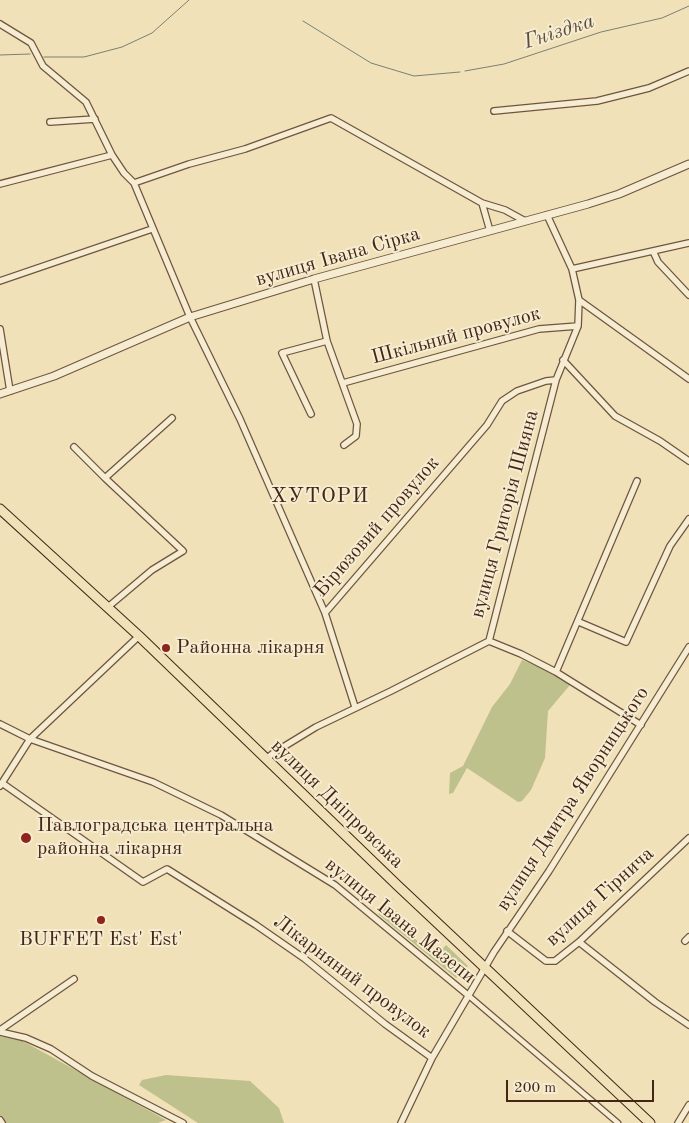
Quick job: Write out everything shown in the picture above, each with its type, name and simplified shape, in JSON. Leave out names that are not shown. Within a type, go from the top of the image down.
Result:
[{"type":"highway","name":"вулиця Дніпровська","points":[[0,510],[139,636],[484,968],[650,1123]]},
{"type":"street","name":"Бірюзовий провулок","points":[[0,24],[31,43],[43,66],[78,93],[95,118],[112,155],[124,173],[134,183],[190,317],[240,419],[325,613],[487,425],[502,401],[517,391],[546,380],[556,380]]},
{"type":"street","points":[[494,111],[597,101],[649,88],[689,71]]},
{"type":"street","points":[[50,122],[95,118]]},
{"type":"street","points":[[134,183],[189,164],[245,149],[331,118],[482,204],[505,210],[525,220]]},
{"type":"street","points":[[0,184],[112,155]]},
{"type":"street","name":"вулиця Івана Сірка","points":[[0,394],[54,376],[190,317],[314,279],[619,194],[689,164]]},
{"type":"street","points":[[482,204],[490,231]]},
{"type":"street","name":"вулиця Григорія Шияна","points":[[266,760],[274,752],[308,732],[489,641],[556,380],[578,326],[579,300],[572,269],[547,214]]},
{"type":"street","points":[[0,281],[152,229]]},
{"type":"street","points":[[572,269],[689,243]]},
{"type":"street","points":[[653,251],[658,262],[689,295]]},
{"type":"street","points":[[314,279],[327,340],[344,383],[356,422],[357,430],[352,441],[344,445]]},
{"type":"street","points":[[579,300],[689,379]]},
{"type":"street","name":"Шкільний провулок","points":[[344,383],[539,329],[578,326]]},
{"type":"street","points":[[0,329],[10,391]]},
{"type":"street","points":[[311,414],[282,353],[327,340]]},
{"type":"street","points":[[563,360],[615,416],[660,441],[689,461]]},
{"type":"street","points":[[105,478],[172,418]]},
{"type":"street","points":[[74,447],[183,551],[152,570],[108,607]]},
{"type":"street","points":[[556,672],[579,622],[637,482]]},
{"type":"street","points":[[579,622],[626,642],[670,546],[689,519]]},
{"type":"street","points":[[325,613],[355,707]]},
{"type":"street","points":[[1,784],[30,739],[139,636]]},
{"type":"street","points":[[489,641],[556,672],[641,725]]},
{"type":"street","name":"вулиця Дмитра Яворницького","points":[[402,1123],[432,1058],[484,968],[548,871],[689,647]]},
{"type":"street","name":"вулиця Івана Мазепи","points":[[0,724],[30,739],[153,782],[221,815],[335,885],[618,1123]]},
{"type":"street","name":"Лікарняний провулок","points":[[1,784],[143,882],[167,869],[256,925],[306,959],[397,1034],[432,1058]]},
{"type":"street","name":"вулиця Гірнича","points":[[507,931],[546,961],[560,959],[689,838]]},
{"type":"street","points":[[579,942],[655,1002],[689,1025]]},
{"type":"street","points":[[0,1031],[74,979]]},
{"type":"street","points":[[0,1031],[26,1038],[51,1049],[92,1076],[183,1123]]},
{"type":"street","points":[[678,1123],[689,1105]]},
{"type":"green space","points":[[522,660],[554,673],[570,685],[548,711],[545,758],[531,790],[522,801],[518,802],[467,768],[453,793],[449,794],[450,773],[463,766],[492,707],[510,684]]},
{"type":"green space","points":[[394,897],[384,912],[389,916],[397,911],[404,929],[428,952],[431,949],[437,955],[446,945],[468,966],[456,978],[378,914]]},
{"type":"green space","points":[[0,1036],[21,1040],[166,1120],[158,1123],[5,1123],[0,1115]]},
{"type":"green space","points":[[166,1075],[250,1081],[279,1108],[284,1123],[198,1123],[139,1085],[142,1080]]},
{"type":"waterway","points":[[44,57],[84,57],[122,47],[152,33],[189,0]]},
{"type":"waterway","name":"Гніздка","points":[[465,71],[504,64],[601,32],[662,18],[689,6]]},
{"type":"waterway","name":"Гніздка","points":[[303,21],[371,63],[414,76],[460,72]]},
{"type":"waterway","points":[[0,55],[30,54]]},
{"type":"place","name":"Районна лікарня","points":[[166,648]]},
{"type":"place","name":"Павлоградська центральна районна лікарня","points":[[26,838]]},
{"type":"place","name":"BUFFET Est' Est'","points":[[101,920]]},
{"type":"district","name":"ХУТОРИ","points":[[320,496]]}]
